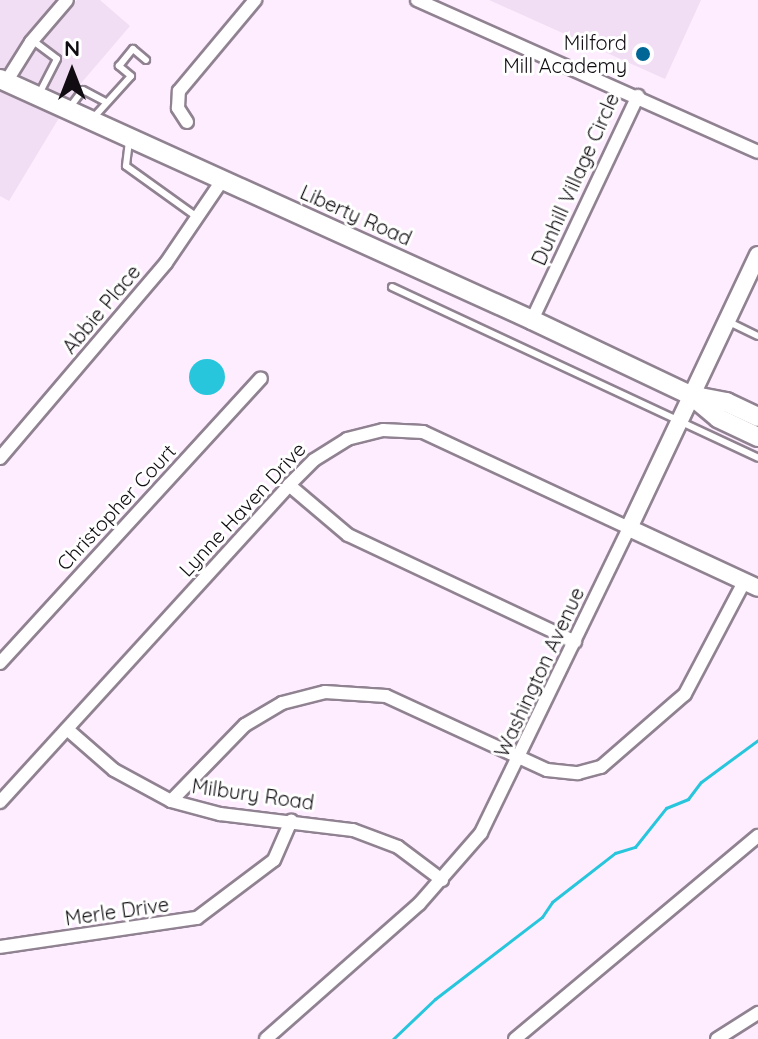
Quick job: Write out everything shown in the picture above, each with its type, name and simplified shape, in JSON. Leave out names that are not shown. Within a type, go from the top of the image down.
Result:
[{"type":"main road","name":"Liberty Road","points":[[2,85],[38,96],[92,119],[532,320],[692,396],[718,418],[758,437]]},
{"type":"main road","name":"Washington Avenue","points":[[629,528],[758,255]]},
{"type":"main road","name":"Liberty Road","points":[[692,396],[726,402],[758,417]]},
{"type":"main road","name":"Lynne Haven Drive","points":[[629,528],[751,585]]},
{"type":"street","points":[[2,85],[32,40],[67,0]]},
{"type":"street","points":[[187,122],[178,108],[179,91],[255,0]]},
{"type":"street","name":"Dunhill Village Circle","points":[[417,0],[595,83],[638,96],[532,320]]},
{"type":"street","points":[[638,96],[758,152]]},
{"type":"street","name":"Abbie Place","points":[[0,458],[137,300],[199,218],[223,179]]},
{"type":"street","name":"Christopher Court","points":[[0,663],[261,378]]},
{"type":"street","name":"Lynne Haven Drive","points":[[0,802],[289,485],[314,460],[347,439],[383,430],[412,431],[443,439],[629,528]]},
{"type":"street","points":[[289,485],[331,523],[371,548],[575,642]]},
{"type":"street","name":"Washington Avenue","points":[[266,1039],[442,880],[481,833],[521,759],[629,528]]},
{"type":"street","points":[[171,801],[245,725],[282,703],[325,692],[386,696],[521,759],[563,774],[589,771],[613,759],[685,694],[751,585]]},
{"type":"street","name":"Milbury Road","points":[[67,729],[114,770],[171,801],[220,814],[291,821],[376,838],[420,861],[442,880]]},
{"type":"street","name":"Merle Drive","points":[[0,947],[197,918],[274,860],[291,821]]},
{"type":"street","points":[[515,1039],[758,836]]},
{"type":"street","points":[[717,1039],[758,1013]]},
{"type":"lane","points":[[32,40],[57,59],[38,96]]},
{"type":"lane","points":[[92,119],[131,76],[119,66],[133,49],[146,60]]},
{"type":"lane","points":[[68,110],[83,90],[106,102]]},
{"type":"lane","points":[[130,137],[126,166],[199,218]]},
{"type":"lane","points":[[392,287],[758,458]]},
{"type":"lane","points":[[727,321],[758,336]]},
{"type":"shaded area","points":[[0,0],[62,0],[70,7],[77,0],[100,0],[130,26],[77,88],[9,201],[0,196]]},
{"type":"shaded area","name":"Milford Mill Academy","points":[[489,0],[701,0],[665,79]]},
{"type":"water","points":[[207,359],[220,364],[225,377],[220,390],[207,395],[194,390],[189,377],[194,364]]},
{"type":"waterway","points":[[393,1039],[435,999],[542,917],[552,902],[615,853],[635,847],[666,808],[688,799],[701,782],[758,740]]},
{"type":"place","name":"Milford Mill Academy","points":[[643,54]]}]
